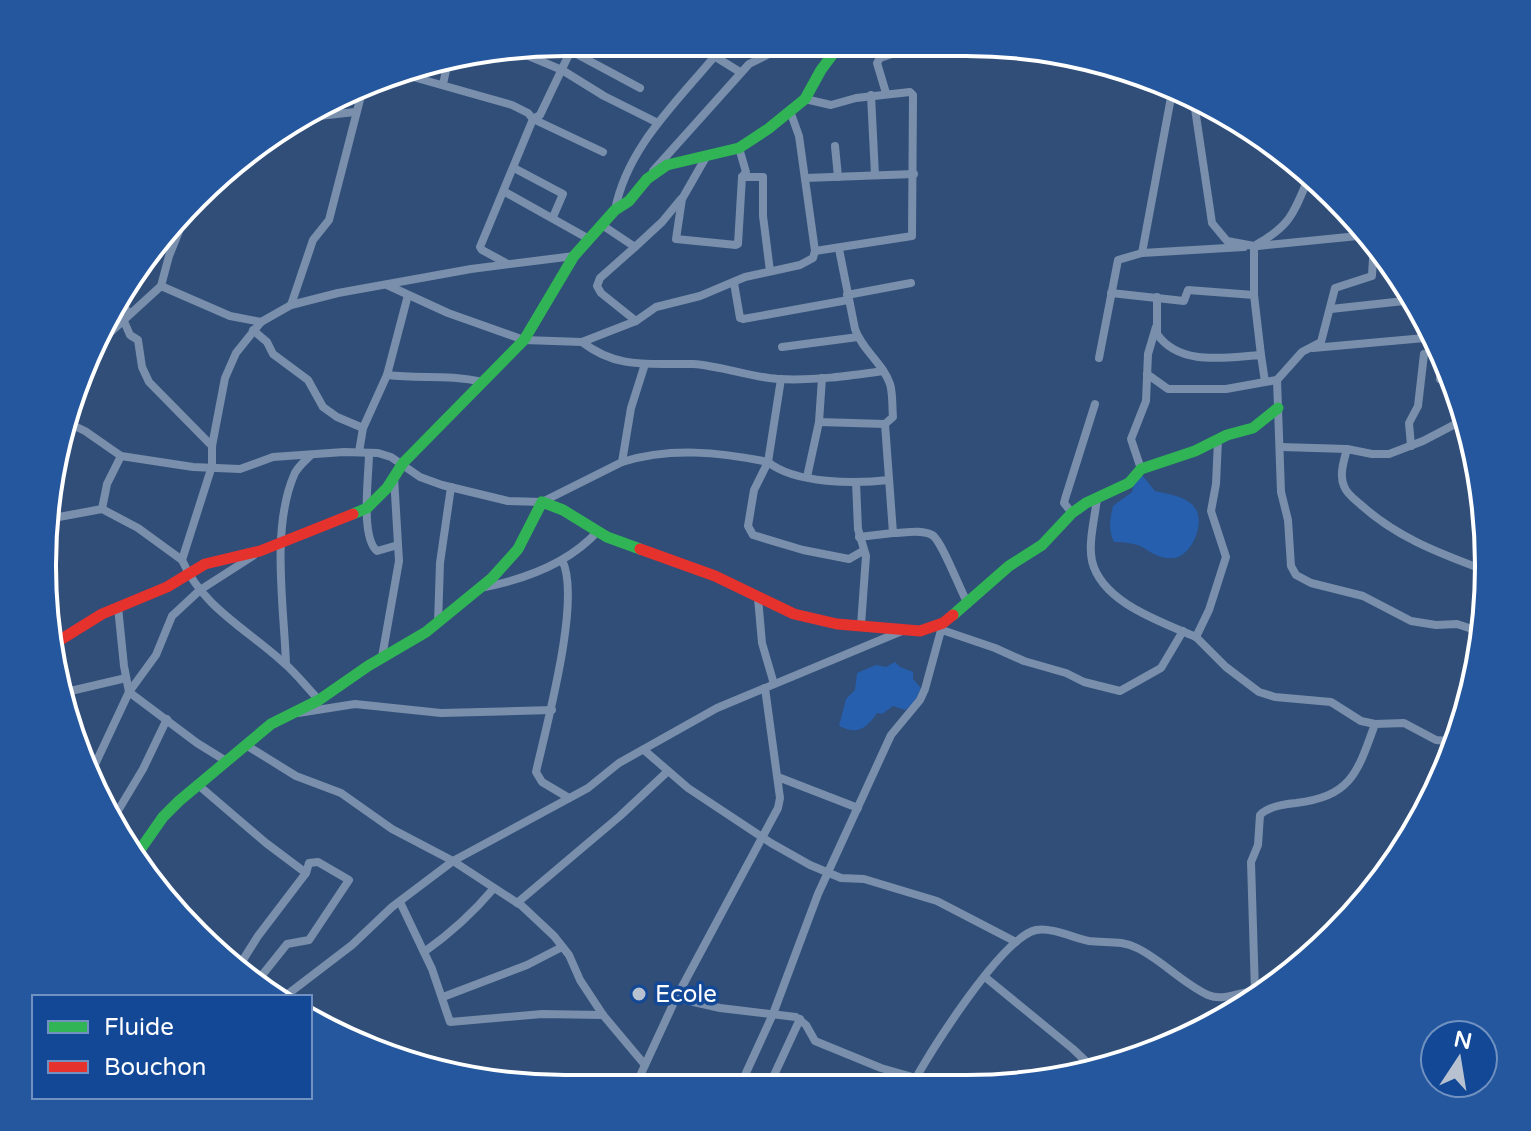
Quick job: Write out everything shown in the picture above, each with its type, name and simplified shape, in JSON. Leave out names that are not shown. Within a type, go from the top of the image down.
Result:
[{"type":"street","points":[[506,264],[480,247],[533,119],[540,115],[569,56]]},
{"type":"street","points":[[580,56],[640,88]]},
{"type":"street","points":[[185,566],[260,551],[367,508],[403,463],[524,340],[574,256],[615,210],[629,201],[740,72],[764,56]]},
{"type":"street","points":[[647,179],[667,165],[739,148],[805,99],[832,56]]},
{"type":"street","points":[[886,56],[877,63],[886,93]]},
{"type":"street","points":[[531,57],[562,70],[604,96],[658,123]]},
{"type":"street","points":[[615,210],[619,187],[658,123],[714,57],[740,72]]},
{"type":"street","points":[[443,84],[446,70]]},
{"type":"street","points":[[418,78],[512,105],[533,119],[603,152]]},
{"type":"street","points":[[805,99],[831,105],[871,95],[913,93],[912,236],[815,251]]},
{"type":"street","points":[[871,95],[875,175]]},
{"type":"street","points":[[291,305],[313,240],[329,220],[359,100]]},
{"type":"street","points":[[1142,253],[1171,100]]},
{"type":"street","points":[[386,285],[448,313],[524,340],[582,342],[636,321],[656,307],[700,296],[770,271],[800,265],[813,258],[815,251],[796,123],[790,111]]},
{"type":"street","points":[[1195,111],[1212,223],[1227,241],[1254,246],[1278,233],[1295,211],[1305,186]]},
{"type":"street","points":[[329,115],[355,112]]},
{"type":"street","points":[[835,146],[838,177]]},
{"type":"street","points":[[682,199],[676,239],[738,244],[742,177],[746,172],[739,148]]},
{"type":"street","points":[[636,321],[597,289],[600,278],[682,199],[706,157]]},
{"type":"street","points":[[514,168],[563,194],[553,217]]},
{"type":"street","points":[[805,178],[914,174]]},
{"type":"street","points":[[742,177],[763,177],[763,216],[770,271]]},
{"type":"street","points":[[505,192],[589,239]]},
{"type":"street","points":[[602,225],[635,247]]},
{"type":"street","points":[[117,325],[161,286],[177,236]]},
{"type":"street","points":[[1099,358],[1118,260],[1142,253],[1354,236]]},
{"type":"street","points":[[1254,246],[1254,295],[1265,382]]},
{"type":"street","points":[[819,422],[885,424],[893,417],[891,387],[858,337],[847,298],[839,249]]},
{"type":"street","points":[[61,639],[102,614],[167,587],[185,566],[212,466],[218,402],[230,365],[261,322],[291,305],[338,293],[506,264],[574,256]]},
{"type":"street","points":[[1147,374],[1168,389],[1226,389],[1277,380],[1302,352],[1321,342],[1335,288],[1372,276],[1373,259]]},
{"type":"street","points":[[734,283],[740,318],[743,319],[911,283]]},
{"type":"street","points":[[161,286],[230,316],[261,322]]},
{"type":"street","points":[[1111,293],[1184,301],[1188,290],[1254,295]]},
{"type":"street","points":[[398,545],[374,550],[370,542],[363,428],[387,375],[408,295]]},
{"type":"street","points":[[1157,297],[1157,334],[1183,356],[1261,355]]},
{"type":"street","points":[[1331,309],[1369,307],[1401,301]]},
{"type":"street","points":[[123,312],[126,330],[138,340],[142,367],[149,382],[212,446]]},
{"type":"street","points":[[1141,469],[1131,439],[1146,401],[1148,354],[1157,325]]},
{"type":"street","points":[[253,330],[267,342],[273,354],[308,380],[323,407],[363,428]]},
{"type":"street","points":[[782,347],[858,337]]},
{"type":"street","points":[[1309,348],[1421,338]]},
{"type":"street","points":[[582,342],[608,359],[645,364],[694,364],[781,379],[883,371]]},
{"type":"street","points":[[1411,446],[1409,423],[1411,414],[1418,406],[1424,354]]},
{"type":"street","points":[[622,462],[631,408],[645,364]]},
{"type":"street","points":[[387,375],[413,378],[457,376],[483,382]]},
{"type":"street","points":[[807,477],[819,422],[822,378]]},
{"type":"street","points":[[781,379],[768,462],[754,490],[748,526],[753,535],[803,550],[849,559],[863,551]]},
{"type":"street","points":[[1277,380],[1281,492],[1288,520],[1291,566],[1296,575],[1311,583],[1363,596],[1411,621],[1457,624],[1471,629]]},
{"type":"street","points":[[1072,513],[1064,503],[1066,490],[1095,404]]},
{"type":"street","points":[[75,426],[121,456],[193,467],[240,469],[273,457],[364,452],[391,457],[420,477],[451,487],[508,501],[542,502],[563,510],[598,531],[715,576],[794,614],[837,624],[920,631],[943,626],[1009,566],[1042,545],[1072,513],[1129,483],[1141,469],[1253,428],[1278,408]]},
{"type":"street","points":[[885,424],[893,533]]},
{"type":"street","points":[[1281,447],[1389,454],[1455,424]]},
{"type":"street","points":[[1196,637],[1209,610],[1226,557],[1211,511],[1218,440]]},
{"type":"street","points":[[1347,449],[1343,485],[1373,516],[1434,551],[1475,566]]},
{"type":"street","points":[[141,848],[163,817],[197,784],[271,724],[319,700],[438,623],[492,578],[518,549],[542,502],[622,462],[659,453],[731,454],[768,462],[778,469],[807,477],[856,482],[889,480]]},
{"type":"street","points":[[286,664],[281,560],[283,521],[293,476],[311,455]]},
{"type":"street","points":[[102,509],[107,484],[121,456]]},
{"type":"street","points":[[382,657],[398,568],[394,477]]},
{"type":"street","points":[[856,482],[859,537],[866,556],[861,625]]},
{"type":"street","points":[[438,623],[440,563],[451,487]]},
{"type":"street","points":[[1097,498],[1092,557],[1105,584],[1132,607],[1196,637],[1226,667],[1259,692],[1275,697],[1331,702],[1361,721],[1404,723],[1436,740],[1443,741]]},
{"type":"street","points":[[58,517],[102,509],[138,528],[185,566],[212,606],[286,664],[319,700]]},
{"type":"street","points":[[480,588],[511,583],[562,560],[581,549],[598,531]]},
{"type":"street","points":[[859,537],[924,532],[933,535],[939,541],[968,604]]},
{"type":"street","points":[[96,762],[129,692],[156,655],[172,616],[200,590],[260,551]]},
{"type":"street","points":[[562,560],[568,570],[569,585],[552,710],[536,772],[542,782],[569,798]]},
{"type":"street","points":[[640,1075],[676,998],[763,838],[780,798],[758,598]]},
{"type":"street","points":[[118,607],[129,692],[226,761]]},
{"type":"street","points":[[943,626],[1024,661],[1120,691],[1161,668],[1183,631]]},
{"type":"street","points":[[745,1075],[773,1014],[828,873],[891,735],[920,700],[925,689],[943,626]]},
{"type":"street","points":[[289,993],[453,861],[588,788],[619,763],[717,708],[903,631]]},
{"type":"street","points":[[72,691],[126,678]]},
{"type":"street","points":[[288,714],[355,704],[441,713],[552,710]]},
{"type":"street","points":[[118,809],[143,769],[167,719]]},
{"type":"street","points":[[1257,983],[1251,862],[1258,845],[1260,815],[1264,810],[1290,803],[1320,800],[1343,787],[1366,749],[1375,724]]},
{"type":"street","points":[[246,745],[296,776],[341,793],[392,829],[453,861],[517,903],[562,947],[603,1015],[645,1065]]},
{"type":"street","points":[[644,750],[688,788],[763,838],[828,873],[841,878],[864,879],[937,901],[1016,942]]},
{"type":"street","points":[[517,903],[668,771]]},
{"type":"street","points":[[778,777],[858,808]]},
{"type":"street","points":[[197,784],[306,873]]},
{"type":"street","points":[[243,960],[274,913],[306,873],[309,863],[318,862],[348,877],[349,884],[309,940],[287,944],[262,975]]},
{"type":"street","points":[[424,952],[476,910],[494,888]]},
{"type":"street","points":[[400,902],[443,997],[447,1020],[455,1023],[542,1014],[603,1015]]},
{"type":"street","points":[[919,1075],[1004,951],[1038,930],[1095,942],[1122,942],[1138,948],[1212,997],[1242,993]]},
{"type":"street","points":[[443,997],[527,965],[562,947]]},
{"type":"street","points":[[985,977],[1085,1061]]},
{"type":"street","points":[[676,998],[720,1008],[800,1019],[815,1041],[898,1075]]},
{"type":"street","points":[[774,1075],[800,1019]]},
{"type":"shaded area","points":[[1142,475],[1155,491],[1182,498],[1198,514],[1195,538],[1180,556],[1165,558],[1137,545],[1114,542],[1110,524],[1113,506],[1132,492],[1135,481]]},
{"type":"shaded area","points":[[895,662],[913,672],[913,679],[921,688],[914,703],[905,710],[893,706],[882,714],[877,713],[861,729],[839,726],[846,699],[855,690],[857,673],[876,665],[886,667]]},
{"type":"traffic: fast","points":[[353,514],[367,508],[387,488],[403,463],[524,340],[574,256],[647,179],[667,165],[739,148],[768,129],[805,99],[831,56]]},
{"type":"traffic: fast","points":[[953,615],[1009,566],[1042,545],[1072,513],[1086,503],[1129,483],[1141,469],[1253,428],[1278,408]]},
{"type":"traffic: fast","points":[[141,848],[163,817],[179,801],[271,724],[319,700],[368,666],[426,632],[492,578],[518,549],[542,502],[563,510],[607,537],[640,549]]},
{"type":"traffic: jam","points":[[61,639],[102,614],[167,587],[205,564],[260,551],[353,514]]},
{"type":"traffic: jam","points":[[640,549],[715,576],[794,614],[837,624],[920,631],[943,623],[953,615]]},
{"type":"place","name":"Ecole","points":[[639,994]]}]
